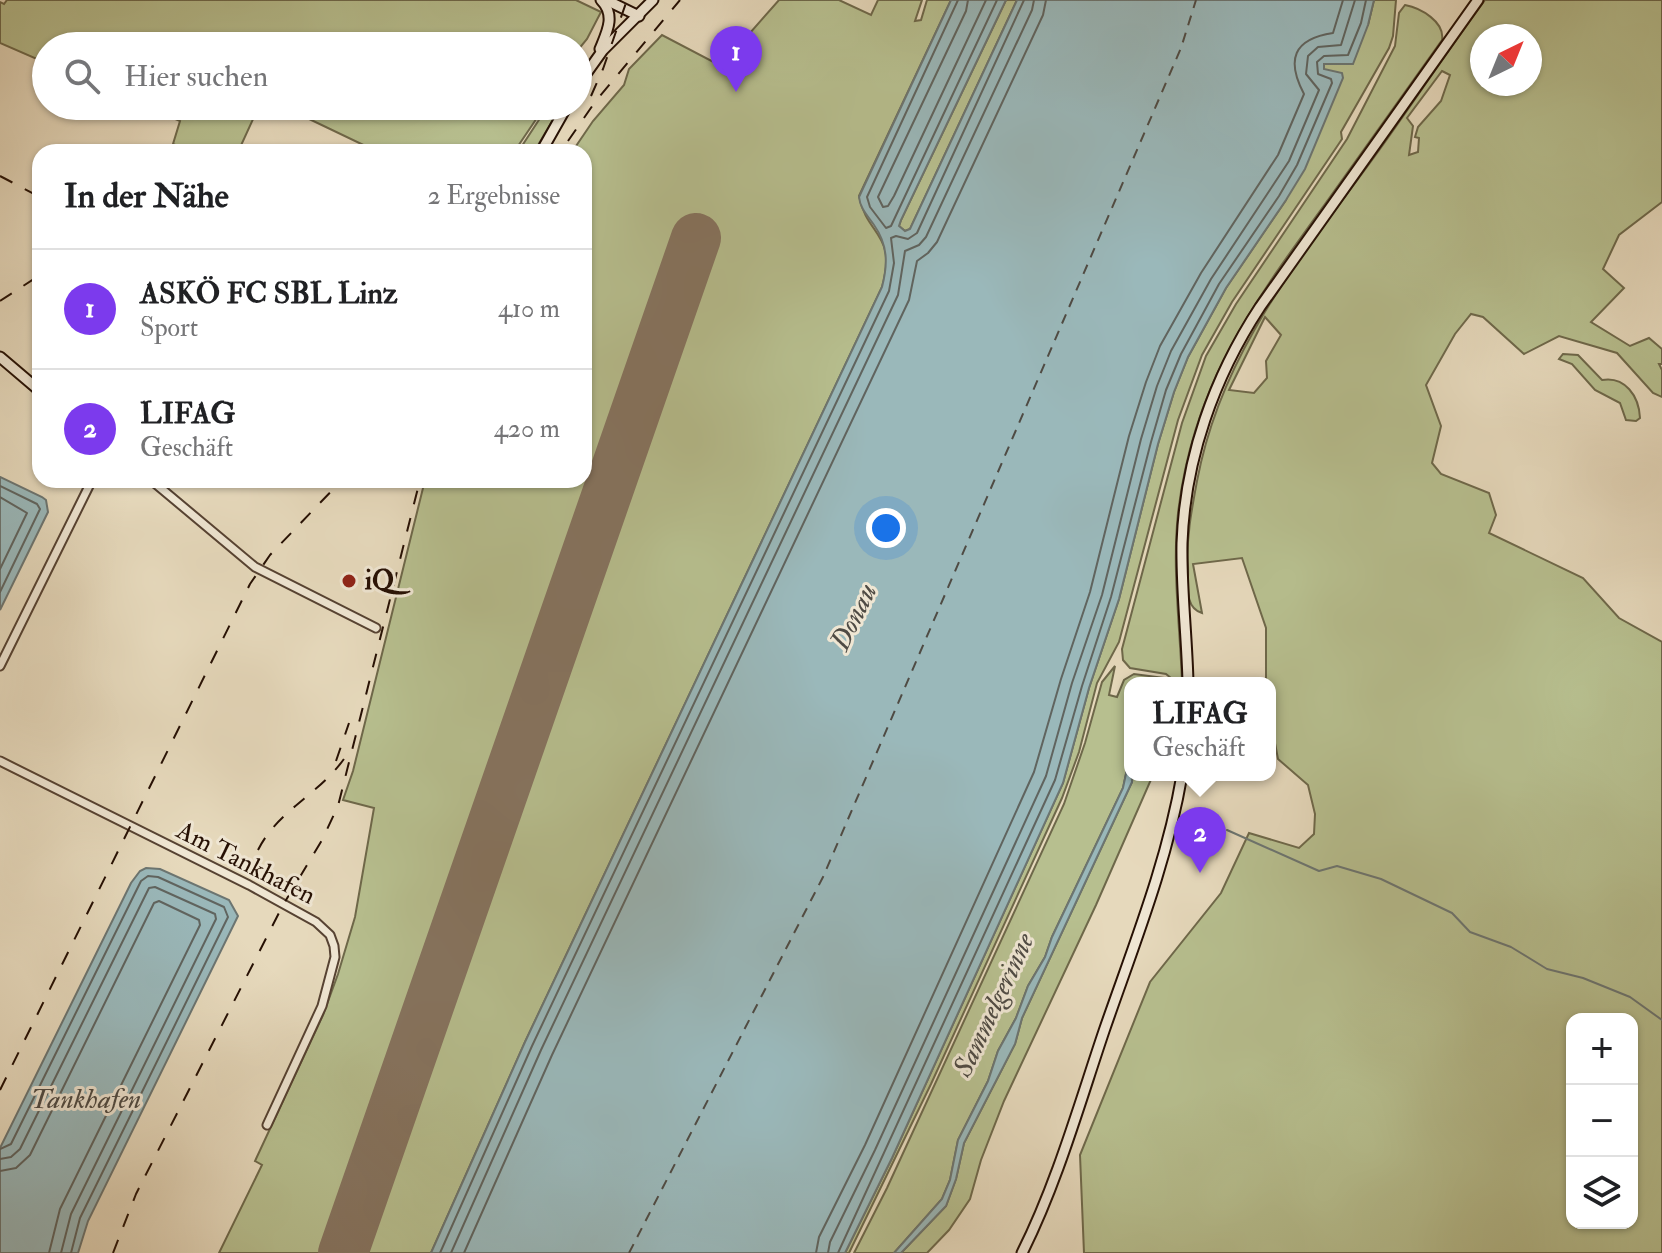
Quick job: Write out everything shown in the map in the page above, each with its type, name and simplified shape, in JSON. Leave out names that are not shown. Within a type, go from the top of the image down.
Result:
[{"type":"main road","points":[[603,0],[639,16]]},
{"type":"main road","points":[[595,59],[610,18],[608,6],[603,0]]},
{"type":"main road","points":[[592,64],[653,0]]},
{"type":"main road","points":[[1188,677],[1182,560],[1184,523],[1197,445],[1233,351],[1257,312],[1478,0]]},
{"type":"main road","points":[[546,144],[559,120]]},
{"type":"main road","points":[[0,357],[32,384]]},
{"type":"main road","points":[[1022,1253],[1049,1190],[1146,910],[1168,841],[1181,781]]},
{"type":"street","points":[[0,666],[89,488]]},
{"type":"street","points":[[161,488],[259,570],[376,628]]},
{"type":"street","name":"Am Tankhafen","points":[[0,761],[249,885],[316,922],[330,935],[335,957],[322,1006],[267,1125]]},
{"type":"green space","points":[[7,0],[576,0],[601,12],[591,32],[32,32],[32,57],[0,43],[0,2],[4,4]]},
{"type":"green space","points":[[779,0],[839,0],[871,15],[878,0],[922,0],[915,21],[921,20],[927,0],[951,0],[859,196],[886,255],[882,287],[525,1042],[431,1253],[219,1253],[262,1165],[255,1161],[323,1015],[355,917],[374,808],[343,800],[353,771],[423,488],[592,488],[592,144],[577,144],[624,85],[629,69],[662,35],[721,66]]},
{"type":"green space","points":[[1006,0],[1017,0],[910,229],[905,231],[899,226],[901,220]]},
{"type":"green space","points":[[1374,0],[1396,0],[1389,48],[1341,132],[1342,139],[1232,302],[1202,355],[1178,420],[1119,642],[1097,683],[1079,752],[1062,798],[931,1084],[849,1253],[845,1253],[892,1158],[1063,783],[1089,688],[1119,599],[1158,444],[1188,357],[1226,288],[1286,200],[1324,64],[1368,25]]},
{"type":"green space","points":[[1485,0],[1662,0],[1662,202],[1619,235],[1603,269],[1624,288],[1591,322],[1630,346],[1649,338],[1662,349],[1662,364],[1659,364],[1662,370],[1662,397],[1653,393],[1617,353],[1559,336],[1524,354],[1483,317],[1471,314],[1455,334],[1426,385],[1441,426],[1432,463],[1441,474],[1489,493],[1496,515],[1489,533],[1583,578],[1619,618],[1662,642],[1662,1253],[1084,1253],[1080,1155],[1150,982],[1221,893],[1249,833],[1299,848],[1314,834],[1315,814],[1308,785],[1278,759],[1276,677],[1266,677],[1266,628],[1242,558],[1193,564],[1202,613],[1192,606],[1188,587],[1190,523],[1209,433],[1225,388],[1246,346],[1295,266]],"holes":[[[1442,71],[1450,75],[1441,101],[1418,127],[1415,137],[1419,138],[1418,152],[1409,155],[1413,126],[1407,118]],[[1265,317],[1281,335],[1266,361],[1267,378],[1254,393],[1229,390]]]},
{"type":"green space","points":[[1405,5],[1431,17],[1440,27],[1442,40],[1250,312],[1212,385],[1197,424],[1186,467],[1176,534],[1182,677],[1130,668],[1123,660],[1122,649],[1182,423],[1206,356],[1236,304],[1347,139],[1395,46],[1399,13]]},
{"type":"green space","points":[[178,120],[253,120],[242,144],[173,144],[180,121]]},
{"type":"green space","points":[[311,120],[536,120],[519,144],[361,144]]},
{"type":"green space","points":[[539,120],[553,120],[539,144],[523,144]]},
{"type":"green space","points":[[1563,354],[1578,355],[1602,380],[1624,384],[1634,395],[1640,418],[1636,421],[1626,420],[1620,403],[1595,390],[1572,364],[1559,359]]},
{"type":"green space","points":[[1115,666],[1109,695],[1117,697],[1124,680],[1123,788],[958,1140],[950,1180],[942,1199],[894,1253],[854,1253],[1064,804],[1102,682]]},
{"type":"green space","points":[[1134,674],[1156,677],[1129,677]]},
{"type":"green space","points":[[1150,781],[1004,1101],[970,1199],[949,1230],[927,1253],[901,1253],[946,1206],[964,1143],[1015,1044],[1022,1018],[1132,782]]},
{"type":"water","name":"Donau","points":[[951,0],[1006,0],[901,220],[899,226],[905,231],[910,229],[1017,0],[1374,0],[1353,64],[1324,64],[1324,69],[1342,73],[1343,78],[1305,169],[1226,288],[1188,357],[1158,444],[1119,599],[1089,688],[1063,783],[892,1158],[845,1253],[431,1253],[525,1042],[882,287],[886,263],[884,247],[859,197]]},
{"type":"water","points":[[0,477],[42,497],[46,500],[48,512],[0,610]]},
{"type":"water","points":[[1124,781],[1132,781],[1022,1018],[1015,1044],[964,1143],[946,1206],[901,1253],[894,1253],[942,1199],[950,1180],[958,1140]]},
{"type":"water","name":"Tankhafen","points":[[146,868],[160,869],[229,900],[238,916],[88,1221],[78,1253],[0,1253],[0,1148],[131,883]]},
{"type":"waterway","points":[[1227,830],[1319,871],[1337,866],[1381,879],[1452,913],[1470,932],[1511,947],[1547,969],[1583,978],[1630,997],[1662,1020]]},
{"type":"ferry route","points":[[629,1253],[823,877],[1181,48],[1196,0]]},
{"type":"runway","points":[[343,1253],[696,238]]},
{"type":"railway","points":[[592,94],[627,0]]},
{"type":"railway","points":[[592,106],[680,0]]},
{"type":"railway","points":[[568,141],[583,120]]},
{"type":"railway","points":[[0,176],[32,193]]},
{"type":"railway","points":[[0,301],[32,280]]},
{"type":"railway","points":[[0,1090],[250,584],[270,555],[334,488]]},
{"type":"railway","points":[[113,1253],[136,1194],[283,905],[322,840],[338,806],[418,488]]},
{"type":"railway","points":[[336,761],[349,723]]},
{"type":"railway","points":[[258,850],[277,823],[326,780],[348,753]]},
{"type":"place","name":"ASKÖ FC SBL Linz","points":[[736,92]]},
{"type":"place","name":"iQ","points":[[349,581]]},
{"type":"place","name":"LIFAG","points":[[1200,873]]},
{"type":"water label","name":"Sammelgerinne","points":[[994,1005]]}]
